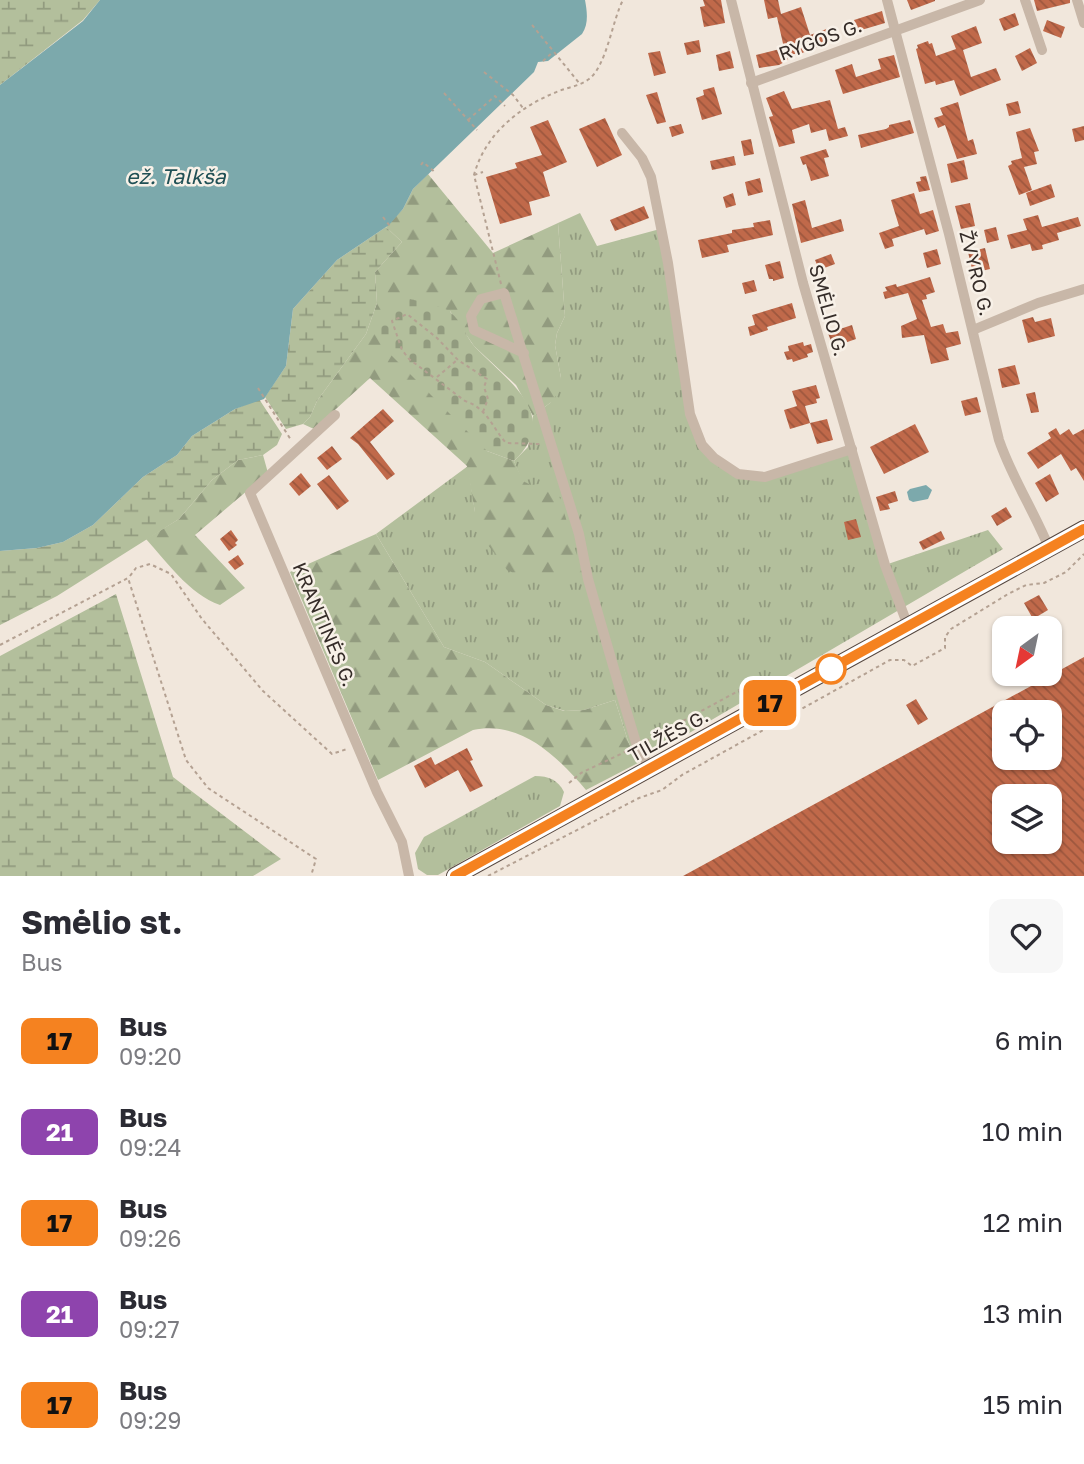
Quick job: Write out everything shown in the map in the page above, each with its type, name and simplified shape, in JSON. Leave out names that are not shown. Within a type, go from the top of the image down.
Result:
[{"type":"highway","name":"TILŽĖS G.","points":[[455,876],[1084,529]]},
{"type":"street","name":"SMĖLIO G.","points":[[731,0],[803,283],[885,565],[908,626]]},
{"type":"street","name":"ŽVYRO G.","points":[[887,0],[1003,452],[1049,548]]},
{"type":"street","name":"RYGOS G.","points":[[751,83],[979,0]]},
{"type":"street","points":[[1025,0],[1042,50]]},
{"type":"street","points":[[1077,0],[1084,23]]},
{"type":"street","points":[[622,133],[642,158],[651,177],[668,263],[690,414],[702,445],[714,458],[738,474],[765,477],[852,449]]},
{"type":"street","points":[[973,330],[1038,303],[1084,289]]},
{"type":"street","points":[[524,353],[474,330],[471,316],[481,299],[504,293],[524,353],[579,534],[588,579],[637,746],[650,768]]},
{"type":"street","name":"KRANTINĖS G.","points":[[335,415],[250,494],[402,842],[409,876]]},
{"type":"path","points":[[504,293],[474,175],[479,159],[487,146],[523,108],[580,84],[595,72],[623,0]]},
{"type":"path","points":[[532,24],[580,84]]},
{"type":"path","points":[[542,61],[554,51]]},
{"type":"path","points":[[484,72],[513,95],[523,108]]},
{"type":"path","points":[[444,93],[477,130]]},
{"type":"path","points":[[468,120],[495,96],[505,106]]},
{"type":"path","points":[[421,165],[423,162],[436,173]]},
{"type":"path","points":[[474,175],[483,172]]},
{"type":"path","points":[[383,217],[390,226]]},
{"type":"path","points":[[483,412],[488,399],[484,387],[487,379],[458,360],[437,338],[407,314],[392,321],[402,350],[409,359],[465,401],[474,404],[494,423],[506,443],[551,446]]},
{"type":"path","points":[[436,378],[458,360]]},
{"type":"path","points":[[257,388],[298,450]]},
{"type":"path","points":[[488,876],[639,798],[662,790],[682,775],[890,660],[904,660],[912,666],[945,648],[945,637],[951,629],[1026,585],[1044,583],[1066,572],[1084,554]]},
{"type":"path","points":[[0,645],[128,578],[136,568],[150,564],[171,574],[202,619],[263,691],[332,754],[358,746]]},
{"type":"path","points":[[128,578],[186,760],[208,788],[316,859],[311,876]]},
{"type":"path","points":[[569,783],[582,773],[764,677]]},
{"type":"green space","points":[[0,0],[100,0],[83,20],[0,85]]},
{"type":"green space","points":[[428,174],[493,253],[558,223],[565,316],[555,345],[561,378],[559,392],[550,403],[533,416],[516,385],[474,346],[450,311],[487,451],[514,461],[523,481],[531,485],[555,482],[584,579],[527,579],[507,570],[485,541],[475,512],[467,466],[370,378],[314,429],[303,424],[366,334],[377,303],[375,272],[402,242],[386,227],[403,209],[413,189]]},
{"type":"green space","points":[[580,213],[597,246],[660,229],[690,414],[702,445],[738,474],[765,477],[852,449],[885,565],[988,530],[1003,549],[638,763],[615,700],[584,710],[565,711],[546,705],[485,662],[444,647],[376,534],[468,466],[475,512],[530,485],[522,481],[514,461],[528,447],[533,416],[550,403],[561,378],[555,345],[565,316],[558,223]]},
{"type":"green space","points":[[386,227],[402,242],[375,272],[377,303],[366,334],[317,401],[310,417],[303,424],[286,429],[265,397],[286,366],[293,309],[337,260]]},
{"type":"green space","points":[[403,297],[435,305],[450,312],[475,347],[514,385],[524,399],[531,413],[533,428],[528,444],[514,461],[487,451],[383,347],[380,328]]},
{"type":"green space","points":[[259,399],[282,434],[277,445],[263,455],[238,460],[212,480],[179,519],[57,596],[0,625],[0,551],[37,548],[63,542],[93,525],[143,477],[177,455],[192,436],[235,409]]},
{"type":"green space","points":[[263,455],[268,473],[195,535],[245,588],[220,605],[188,585],[146,539],[179,519],[212,480],[238,460]]},
{"type":"green space","points":[[376,534],[444,647],[485,662],[546,705],[564,711],[584,710],[615,700],[638,763],[586,790],[563,765],[537,744],[507,730],[490,728],[473,730],[378,780],[290,572]]},
{"type":"green space","points":[[116,594],[173,777],[281,859],[253,876],[0,876],[0,656]]},
{"type":"green space","points":[[535,776],[549,778],[559,784],[564,792],[560,806],[438,875],[427,875],[418,869],[415,853],[424,837]]},
{"type":"water","name":"ež. Talkša","points":[[100,0],[585,0],[587,17],[582,34],[548,61],[538,62],[534,72],[413,189],[403,209],[389,225],[337,260],[293,309],[286,366],[264,399],[235,409],[192,436],[177,455],[143,477],[93,525],[63,542],[37,548],[0,551],[0,85],[83,21]]},
{"type":"water","points":[[926,485],[932,490],[928,499],[913,502],[909,500],[907,492],[910,489]]},
{"type":"building","points":[[703,0],[721,0],[725,23],[704,27],[700,7],[705,6]]},
{"type":"building","points":[[764,0],[778,0],[781,14],[801,7],[810,35],[832,27],[837,40],[802,53],[787,55],[788,60],[779,65],[759,68],[756,55],[784,48],[777,17],[768,19]]},
{"type":"building","points":[[907,0],[935,0],[935,1],[911,10]]},
{"type":"building","points":[[1034,0],[1070,0],[1070,3],[1037,11]]},
{"type":"building","points":[[882,11],[885,23],[858,31],[854,20]]},
{"type":"building","points":[[1015,13],[1019,25],[1004,31],[999,19]]},
{"type":"building","points":[[1047,20],[1065,27],[1061,38],[1043,31]]},
{"type":"building","points":[[976,26],[982,43],[963,50],[971,77],[996,68],[1001,80],[960,96],[954,80],[936,85],[935,81],[925,84],[917,45],[928,41],[929,44],[932,43],[936,56],[956,49],[951,36]]},
{"type":"building","points":[[699,40],[701,52],[687,55],[684,43]]},
{"type":"building","points":[[1030,48],[1037,63],[1022,71],[1015,56]]},
{"type":"building","points":[[660,51],[666,73],[654,76],[648,53]]},
{"type":"building","points":[[730,51],[734,68],[719,71],[716,55]]},
{"type":"building","points":[[894,55],[900,77],[843,94],[835,70],[852,64],[856,77],[881,69],[878,59]]},
{"type":"building","points":[[714,87],[722,114],[702,120],[696,98],[704,95],[703,90]]},
{"type":"building","points":[[784,91],[792,109],[830,100],[838,129],[845,127],[848,136],[829,141],[826,129],[811,133],[809,124],[792,130],[795,143],[779,147],[769,117],[773,116],[766,98]]},
{"type":"building","points":[[657,92],[666,122],[657,124],[646,95]]},
{"type":"building","points":[[1018,101],[1021,113],[1009,116],[1006,104]]},
{"type":"building","points":[[958,102],[968,141],[973,139],[977,154],[957,159],[945,125],[938,128],[934,118],[943,115],[940,108]]},
{"type":"building","points":[[605,118],[622,155],[597,167],[579,129]]},
{"type":"building","points":[[548,120],[567,162],[543,172],[550,196],[529,202],[532,215],[500,224],[486,177],[517,168],[515,163],[542,155],[530,127]]},
{"type":"building","points":[[910,120],[914,133],[861,148],[858,135]]},
{"type":"building","points":[[681,124],[684,133],[672,137],[669,127]]},
{"type":"building","points":[[1084,126],[1084,140],[1075,142],[1072,129]]},
{"type":"building","points":[[1030,128],[1039,151],[1034,152],[1037,164],[1024,167],[1032,190],[1019,195],[1008,166],[1012,164],[1011,161],[1022,158],[1016,132]]},
{"type":"building","points":[[751,139],[754,154],[744,156],[741,141]]},
{"type":"building","points":[[826,149],[829,157],[824,158],[829,176],[811,181],[806,164],[803,165],[800,157]]},
{"type":"building","points":[[734,156],[736,165],[712,170],[710,161]]},
{"type":"building","points":[[964,160],[968,179],[951,183],[947,164]]},
{"type":"building","points":[[926,176],[930,190],[919,192],[916,182],[921,181],[920,177]]},
{"type":"building","points":[[760,178],[763,192],[748,196],[745,182]]},
{"type":"building","points":[[1051,184],[1055,197],[1030,206],[1026,193]]},
{"type":"building","points":[[733,193],[736,205],[726,208],[723,197]]},
{"type":"building","points":[[914,193],[920,214],[933,210],[939,231],[926,235],[924,229],[892,239],[894,246],[885,249],[879,233],[899,226],[891,200]]},
{"type":"building","points":[[805,200],[812,228],[841,219],[844,231],[801,243],[792,204]]},
{"type":"building","points":[[970,203],[975,226],[961,229],[955,206]]},
{"type":"building","points":[[644,206],[649,218],[615,231],[610,220]]},
{"type":"building","points":[[1038,215],[1042,227],[1078,217],[1081,226],[1057,233],[1059,240],[1042,245],[1043,249],[1032,251],[1030,244],[1011,249],[1007,235],[1027,230],[1023,219]]},
{"type":"building","points":[[770,220],[773,235],[727,245],[729,252],[702,258],[698,240],[754,227],[753,223]]},
{"type":"building","points":[[996,227],[999,240],[987,243],[984,230]]},
{"type":"building","points":[[985,248],[990,269],[973,273],[968,252]]},
{"type":"building","points":[[937,249],[941,264],[927,268],[923,253]]},
{"type":"building","points":[[831,254],[835,264],[819,270],[815,260]]},
{"type":"building","points":[[780,261],[784,278],[773,281],[769,279],[765,265]]},
{"type":"building","points":[[930,277],[935,292],[926,295],[927,299],[922,300],[931,327],[943,324],[946,333],[958,331],[961,344],[946,348],[949,360],[931,364],[924,335],[902,338],[901,326],[917,319],[908,293],[885,299],[883,292],[887,291],[885,287],[896,284],[897,287]]},
{"type":"building","points":[[754,280],[757,291],[745,294],[742,283]]},
{"type":"building","points":[[792,303],[796,318],[767,327],[768,330],[750,336],[748,327],[755,325],[752,315]]},
{"type":"building","points":[[1033,317],[1035,322],[1051,318],[1055,336],[1028,343],[1022,320]]},
{"type":"building","points":[[852,325],[856,339],[833,347],[828,333]]},
{"type":"building","points":[[803,342],[804,346],[811,344],[813,352],[807,354],[808,357],[793,362],[792,359],[787,360],[784,352],[789,351],[788,346]]},
{"type":"building","points":[[1015,365],[1020,384],[1002,388],[998,369]]},
{"type":"building","points":[[816,385],[820,398],[816,399],[817,403],[805,406],[810,423],[790,429],[784,410],[797,406],[792,391]]},
{"type":"building","points":[[1035,392],[1039,412],[1031,413],[1026,394]]},
{"type":"building","points":[[977,397],[981,412],[965,416],[961,401]]},
{"type":"building","points":[[383,409],[394,421],[370,442],[395,474],[387,480],[350,438]]},
{"type":"building","points":[[827,419],[833,440],[817,444],[810,423]]},
{"type":"building","points":[[915,424],[929,452],[884,474],[870,447]]},
{"type":"building","points":[[1056,428],[1060,435],[1069,429],[1073,435],[1084,429],[1084,481],[1076,468],[1071,471],[1061,454],[1038,469],[1027,453],[1051,438],[1048,433]]},
{"type":"building","points":[[332,446],[342,459],[327,470],[317,458]]},
{"type":"building","points":[[301,473],[311,486],[299,496],[289,484]]},
{"type":"building","points":[[1050,474],[1059,494],[1046,502],[1035,483]]},
{"type":"building","points":[[329,475],[349,501],[337,510],[317,484]]},
{"type":"building","points":[[895,491],[898,501],[888,504],[890,509],[880,511],[876,497]]},
{"type":"building","points":[[1006,507],[1012,517],[997,526],[991,516]]},
{"type":"building","points":[[856,519],[861,537],[848,540],[844,522]]},
{"type":"building","points":[[231,530],[238,540],[235,543],[237,545],[229,551],[220,539]]},
{"type":"building","points":[[941,531],[945,539],[923,550],[919,542]]},
{"type":"building","points":[[238,555],[244,564],[235,570],[228,562]]},
{"type":"building","points":[[1039,595],[1048,610],[1038,616],[1031,616],[1024,603]]},
{"type":"building","points":[[1084,657],[1084,876],[683,876],[992,707],[992,770],[1062,770],[1062,700],[1005,700],[1031,686],[1062,686],[1062,669]]},
{"type":"building","points":[[916,699],[928,719],[918,725],[906,705]]},
{"type":"building","points":[[467,748],[473,760],[470,761],[483,786],[470,792],[458,770],[425,788],[414,766],[431,757],[435,765]]},
{"type":"bus line","name":"17","points":[[455,876],[1084,529]]}]
